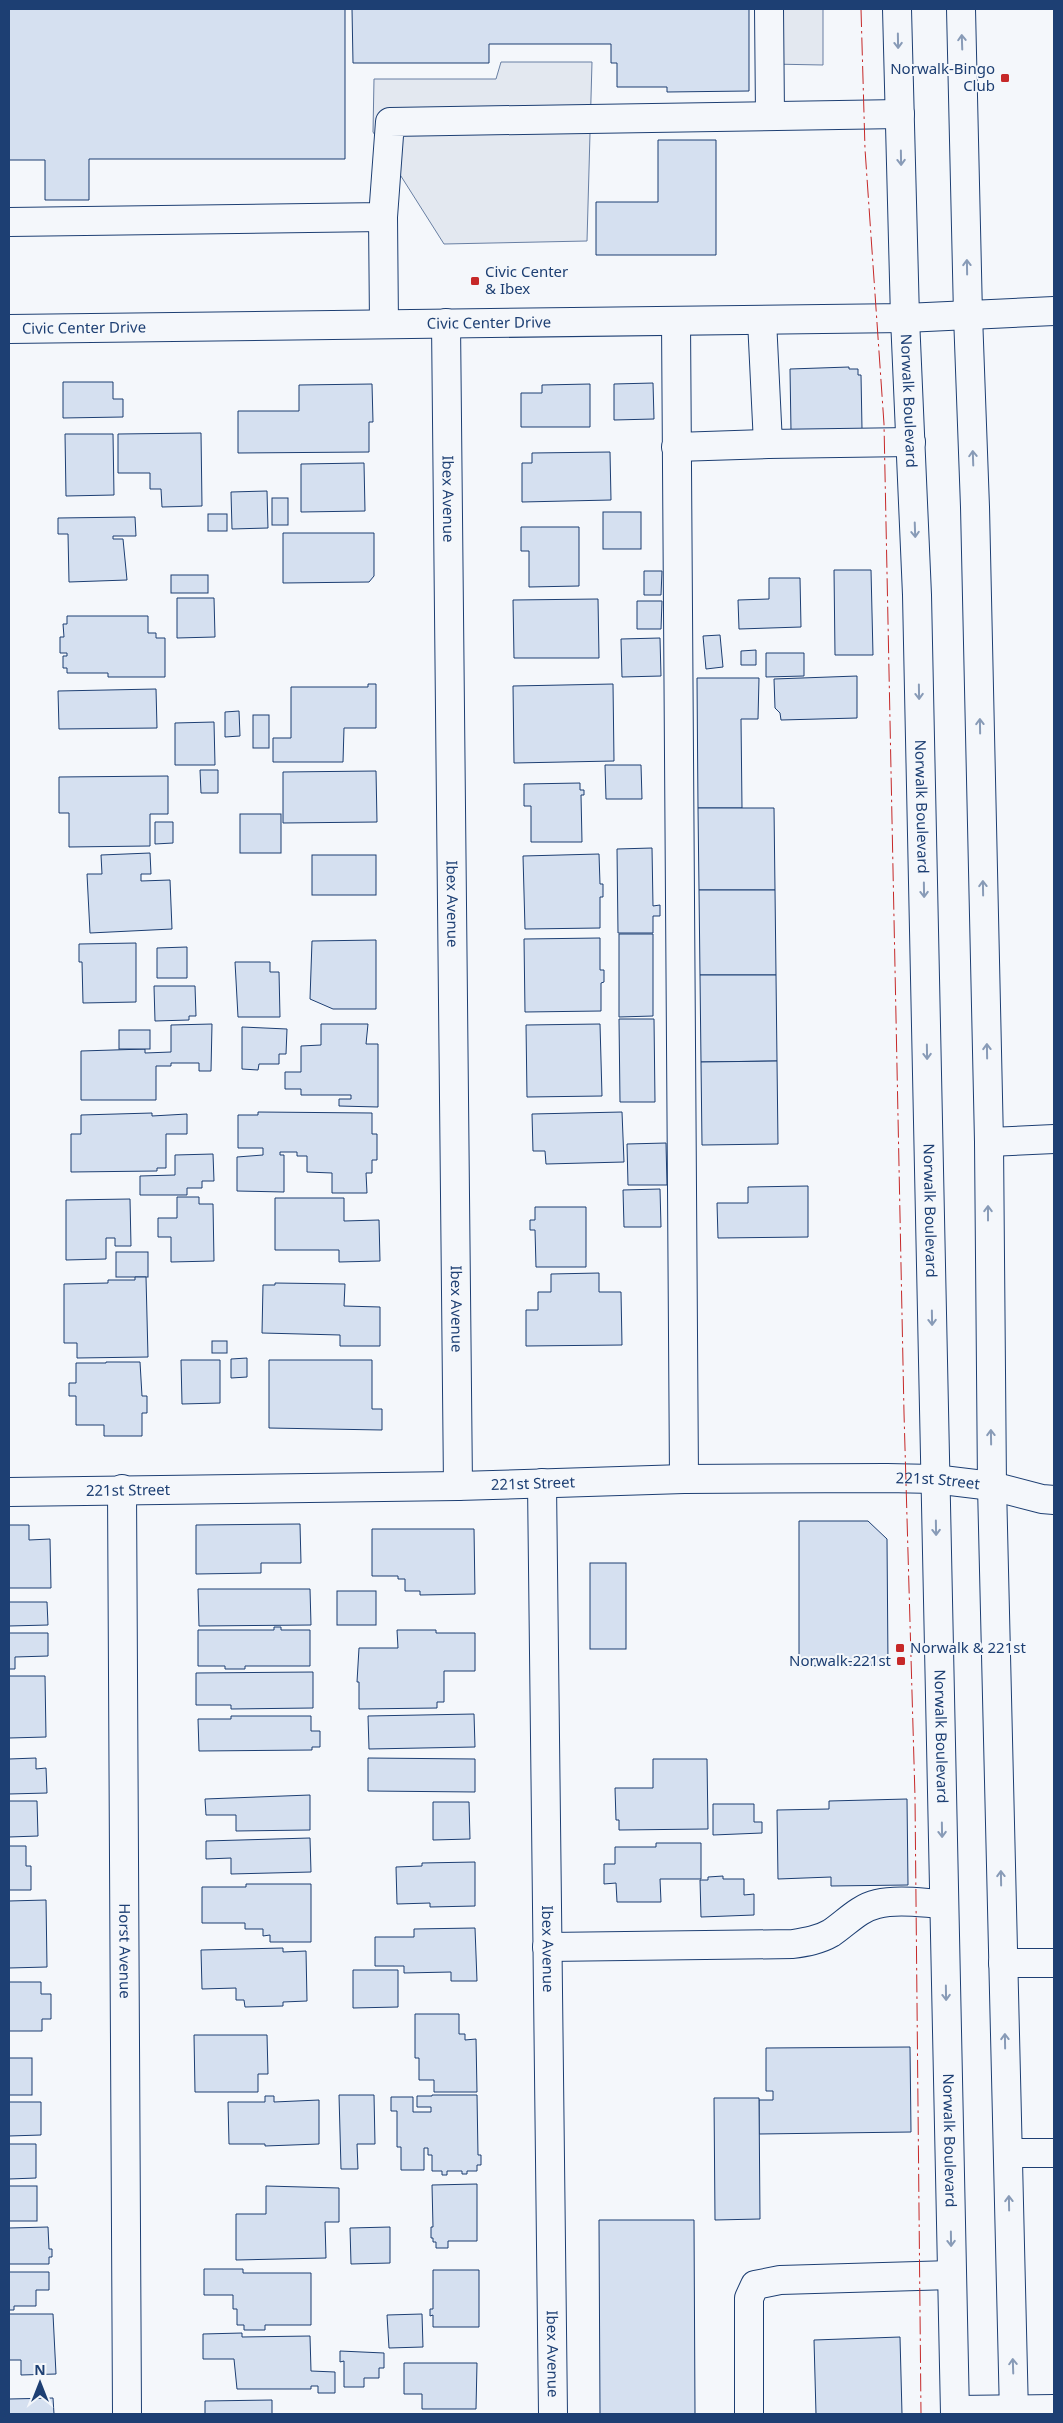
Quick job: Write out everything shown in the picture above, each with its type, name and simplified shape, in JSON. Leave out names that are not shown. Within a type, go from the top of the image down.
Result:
[{"type":"street","points":[[769,9],[770,115]]},
{"type":"street","name":"Norwalk Boulevard","points":[[897,9],[905,318],[918,605],[934,1479],[955,2412]]},
{"type":"street","points":[[961,9],[968,315],[976,517],[989,1142],[992,1486],[1014,2412]]},
{"type":"street","points":[[384,324],[383,217],[390,122],[900,114]]},
{"type":"street","points":[[9,222],[383,217]]},
{"type":"street","name":"Civic Center Drive","points":[[9,329],[905,318],[1054,312]]},
{"type":"street","points":[[762,320],[768,444]]},
{"type":"street","points":[[676,321],[684,1479]]},
{"type":"street","name":"Ibex Avenue","points":[[446,323],[458,1486]]},
{"type":"street","points":[[676,447],[911,442]]},
{"type":"street","points":[[989,1142],[1054,1139]]},
{"type":"street","name":"221st Street","points":[[9,1492],[458,1486],[684,1479],[934,1479],[992,1486],[1042,1499],[1054,1500]]},
{"type":"street","name":"Ibex Avenue","points":[[542,1483],[553,2414]]},
{"type":"street","name":"Horst Avenue","points":[[122,1489],[127,2414]]},
{"type":"street","points":[[547,1947],[793,1944],[812,1941],[828,1934],[860,1911],[876,1904],[895,1902],[944,1904]]},
{"type":"street","points":[[1003,1963],[1054,1963]]},
{"type":"street","points":[[1008,2153],[1054,2153]]},
{"type":"street","points":[[749,2414],[750,2298],[755,2285],[780,2280],[952,2275]]},
{"type":"street","points":[[955,2412],[1014,2412],[1054,2409]]},
{"type":"shaded area","points":[[769,9],[823,9],[823,65],[770,64]]},
{"type":"shaded area","points":[[501,62],[592,62],[587,241],[444,244],[373,132],[374,79],[496,79]]},
{"type":"building","points":[[9,9],[345,9],[345,159],[89,159],[89,200],[45,200],[45,160],[9,160]]},
{"type":"building","points":[[352,9],[749,9],[749,91],[667,92],[667,87],[617,87],[617,63],[611,63],[611,44],[489,44],[489,63],[353,63]]},
{"type":"building","points":[[658,140],[716,140],[716,255],[596,255],[596,202],[658,202]]},
{"type":"building","points":[[849,367],[849,369],[858,369],[858,375],[861,375],[862,429],[791,431],[790,369]]},
{"type":"building","points":[[63,382],[113,382],[113,399],[123,399],[123,417],[63,418]]},
{"type":"building","points":[[653,383],[654,419],[614,420],[614,384]]},
{"type":"building","points":[[372,384],[373,422],[369,422],[369,452],[238,453],[238,411],[299,411],[299,385]]},
{"type":"building","points":[[590,384],[590,427],[521,427],[521,393],[542,393],[542,385]]},
{"type":"building","points":[[201,433],[202,506],[162,507],[161,489],[150,489],[150,473],[118,473],[118,434]]},
{"type":"building","points":[[65,434],[113,434],[114,495],[66,496]]},
{"type":"building","points":[[610,452],[611,500],[522,502],[522,463],[532,463],[532,453]]},
{"type":"building","points":[[364,463],[365,511],[301,512],[301,464]]},
{"type":"building","points":[[267,491],[268,528],[232,529],[231,492]]},
{"type":"building","points":[[272,498],[288,498],[288,525],[272,525]]},
{"type":"building","points":[[603,512],[641,512],[641,549],[603,549]]},
{"type":"building","points":[[208,514],[227,514],[227,531],[208,531]]},
{"type":"building","points":[[135,517],[136,536],[113,536],[113,539],[123,539],[127,580],[69,582],[68,534],[58,534],[58,518]]},
{"type":"building","points":[[521,527],[579,527],[579,586],[529,587],[529,551],[521,551]]},
{"type":"building","points":[[283,533],[374,533],[374,576],[369,582],[283,583]]},
{"type":"building","points":[[834,570],[871,570],[873,655],[835,655]]},
{"type":"building","points":[[644,571],[662,571],[661,595],[644,595]]},
{"type":"building","points":[[171,575],[208,575],[208,593],[171,593]]},
{"type":"building","points":[[769,578],[800,578],[801,627],[739,629],[738,600],[769,599]]},
{"type":"building","points":[[177,598],[214,598],[215,637],[177,638]]},
{"type":"building","points":[[598,599],[599,658],[514,658],[513,600]]},
{"type":"building","points":[[637,601],[662,601],[661,629],[637,629]]},
{"type":"building","points":[[67,616],[148,616],[148,633],[156,633],[156,638],[165,638],[165,677],[108,677],[108,673],[67,673],[67,668],[63,668],[63,656],[67,656],[67,653],[60,653],[60,637],[64,637],[63,624],[67,624]]},
{"type":"building","points":[[720,635],[723,667],[706,669],[703,636]]},
{"type":"building","points":[[660,638],[661,676],[622,677],[621,639]]},
{"type":"building","points":[[756,650],[756,665],[741,665],[741,651]]},
{"type":"building","points":[[766,653],[804,653],[804,676],[766,677]]},
{"type":"building","points":[[857,676],[857,718],[781,720],[780,713],[775,708],[774,679]]},
{"type":"building","points":[[697,678],[759,678],[758,719],[741,719],[742,808],[698,808]]},
{"type":"building","points":[[368,684],[376,684],[376,728],[344,728],[343,762],[273,762],[273,738],[291,738],[291,687],[368,687]]},
{"type":"building","points":[[613,684],[614,761],[514,763],[513,686]]},
{"type":"building","points":[[156,689],[157,728],[59,729],[58,691]]},
{"type":"building","points":[[239,711],[240,736],[225,737],[225,712]]},
{"type":"building","points":[[253,715],[269,715],[269,748],[253,748]]},
{"type":"building","points":[[214,722],[215,765],[175,765],[175,723]]},
{"type":"building","points":[[605,765],[641,765],[642,799],[606,799]]},
{"type":"building","points":[[200,770],[218,770],[218,793],[201,793]]},
{"type":"building","points":[[376,771],[377,822],[283,823],[283,772]]},
{"type":"building","points":[[168,776],[168,814],[150,814],[150,846],[69,847],[69,813],[59,813],[59,777]]},
{"type":"building","points":[[580,783],[580,790],[584,790],[584,795],[581,795],[582,842],[531,842],[531,806],[524,806],[524,784]]},
{"type":"building","points":[[698,808],[774,808],[775,890],[699,890]]},
{"type":"building","points":[[240,814],[281,814],[281,853],[240,853]]},
{"type":"building","points":[[155,822],[173,822],[173,843],[155,844]]},
{"type":"building","points":[[652,848],[653,906],[660,905],[660,916],[653,916],[653,933],[618,933],[617,849]]},
{"type":"building","points":[[150,853],[151,874],[141,874],[141,881],[170,880],[172,929],[90,933],[87,874],[102,874],[101,855]]},
{"type":"building","points":[[599,854],[600,884],[603,884],[603,897],[600,897],[600,928],[525,929],[523,856]]},
{"type":"building","points":[[312,855],[376,855],[376,895],[312,895]]},
{"type":"building","points":[[699,890],[775,890],[776,975],[700,975]]},
{"type":"building","points":[[619,934],[653,934],[653,1016],[619,1017]]},
{"type":"building","points":[[600,938],[600,970],[604,970],[604,982],[601,983],[601,1011],[525,1012],[524,939]]},
{"type":"building","points":[[376,940],[376,1009],[333,1009],[310,999],[312,941]]},
{"type":"building","points":[[136,943],[136,1002],[83,1003],[82,962],[79,962],[79,944]]},
{"type":"building","points":[[187,947],[187,978],[157,978],[157,948]]},
{"type":"building","points":[[235,962],[270,962],[270,972],[279,972],[280,1017],[238,1017]]},
{"type":"building","points":[[700,975],[776,975],[777,1061],[701,1062]]},
{"type":"building","points":[[154,986],[195,986],[196,1016],[189,1016],[189,1020],[155,1021]]},
{"type":"building","points":[[619,1019],[654,1019],[655,1102],[620,1102]]},
{"type":"building","points":[[212,1024],[211,1071],[199,1071],[199,1063],[171,1063],[171,1066],[156,1066],[156,1100],[81,1100],[81,1051],[145,1049],[145,1053],[171,1052],[171,1025]]},
{"type":"building","points":[[321,1024],[368,1024],[366,1044],[378,1044],[378,1107],[339,1106],[339,1099],[351,1099],[351,1095],[301,1095],[301,1089],[285,1089],[285,1072],[301,1072],[301,1046],[321,1045]]},
{"type":"building","points":[[600,1024],[602,1096],[527,1097],[526,1025]]},
{"type":"building","points":[[242,1027],[287,1029],[286,1054],[279,1054],[279,1064],[259,1064],[258,1070],[242,1069]]},
{"type":"building","points":[[119,1030],[150,1030],[150,1049],[119,1049]]},
{"type":"building","points":[[777,1061],[778,1144],[702,1145],[701,1062]]},
{"type":"building","points":[[258,1112],[372,1113],[372,1134],[377,1134],[377,1160],[372,1160],[372,1173],[366,1173],[367,1193],[332,1193],[332,1173],[307,1172],[307,1156],[297,1156],[297,1152],[280,1152],[280,1155],[284,1155],[284,1192],[237,1191],[237,1157],[263,1155],[263,1148],[238,1148],[238,1115],[258,1115]]},
{"type":"building","points":[[622,1112],[624,1162],[546,1164],[545,1151],[533,1151],[532,1114]]},
{"type":"building","points":[[152,1113],[152,1116],[187,1114],[187,1134],[166,1134],[166,1168],[157,1168],[157,1171],[71,1172],[71,1134],[81,1134],[81,1115]]},
{"type":"building","points":[[666,1143],[667,1185],[628,1185],[627,1144]]},
{"type":"building","points":[[213,1154],[214,1181],[202,1181],[202,1188],[187,1188],[187,1195],[140,1195],[140,1176],[175,1175],[175,1155]]},
{"type":"building","points":[[808,1186],[808,1237],[718,1238],[717,1203],[748,1203],[748,1187]]},
{"type":"building","points":[[660,1189],[661,1227],[624,1227],[623,1190]]},
{"type":"building","points":[[177,1197],[199,1197],[199,1204],[213,1204],[214,1261],[171,1262],[171,1237],[158,1237],[158,1218],[177,1218]]},
{"type":"building","points":[[275,1198],[344,1198],[344,1221],[379,1220],[380,1261],[339,1262],[339,1250],[275,1250]]},
{"type":"building","points":[[130,1199],[131,1246],[115,1246],[115,1238],[106,1238],[106,1259],[66,1260],[66,1200]]},
{"type":"building","points":[[535,1207],[586,1207],[586,1267],[536,1267],[535,1230],[530,1230],[530,1220],[535,1220]]},
{"type":"building","points":[[116,1252],[148,1252],[148,1277],[116,1277]]},
{"type":"building","points":[[599,1273],[599,1292],[621,1292],[622,1345],[526,1346],[526,1310],[538,1310],[538,1292],[551,1292],[551,1274]]},
{"type":"building","points":[[135,1277],[146,1277],[148,1357],[77,1358],[77,1343],[64,1343],[64,1284],[108,1283],[108,1280],[135,1280]]},
{"type":"building","points":[[275,1283],[345,1284],[344,1306],[380,1307],[380,1346],[340,1346],[340,1335],[262,1333],[263,1285],[275,1285]]},
{"type":"building","points":[[212,1341],[227,1341],[227,1353],[212,1353]]},
{"type":"building","points":[[247,1358],[247,1377],[231,1378],[231,1359]]},
{"type":"building","points":[[181,1360],[220,1360],[220,1403],[182,1404]]},
{"type":"building","points":[[269,1360],[372,1360],[372,1409],[382,1409],[382,1430],[269,1428]]},
{"type":"building","points":[[140,1362],[142,1396],[147,1396],[147,1413],[142,1413],[142,1436],[104,1436],[104,1425],[76,1425],[76,1396],[69,1396],[69,1383],[76,1383],[76,1363]]},
{"type":"building","points":[[799,1521],[868,1521],[887,1539],[888,1665],[799,1666]]},
{"type":"building","points":[[300,1524],[301,1563],[261,1563],[261,1573],[196,1574],[196,1525]]},
{"type":"building","points":[[9,1525],[29,1525],[29,1540],[50,1539],[51,1588],[9,1588]]},
{"type":"building","points":[[372,1529],[474,1529],[475,1594],[420,1595],[420,1591],[405,1591],[405,1579],[398,1579],[398,1576],[372,1576]]},
{"type":"building","points":[[590,1563],[626,1563],[626,1649],[590,1649]]},
{"type":"building","points":[[198,1589],[310,1589],[311,1625],[199,1626]]},
{"type":"building","points":[[337,1591],[376,1591],[376,1625],[337,1625]]},
{"type":"building","points":[[9,1602],[47,1602],[48,1625],[9,1626]]},
{"type":"building","points":[[274,1627],[281,1627],[281,1630],[310,1630],[310,1666],[245,1666],[245,1669],[225,1669],[225,1666],[198,1666],[198,1630],[274,1630]]},
{"type":"building","points":[[397,1630],[475,1633],[475,1671],[444,1671],[444,1702],[437,1702],[437,1708],[359,1709],[359,1682],[357,1682],[359,1648],[398,1648]]},
{"type":"building","points":[[9,1633],[48,1633],[48,1656],[15,1657],[15,1669],[9,1669]]},
{"type":"building","points":[[313,1672],[313,1708],[231,1709],[231,1705],[196,1705],[196,1673]]},
{"type":"building","points":[[9,1676],[45,1676],[46,1737],[9,1738]]},
{"type":"building","points":[[474,1714],[475,1747],[369,1749],[368,1716]]},
{"type":"building","points":[[231,1716],[311,1716],[311,1731],[320,1731],[320,1747],[312,1747],[312,1750],[199,1751],[198,1719],[231,1719]]},
{"type":"building","points":[[36,1758],[36,1769],[46,1768],[47,1793],[9,1794],[9,1759]]},
{"type":"building","points":[[368,1758],[475,1759],[475,1792],[368,1791]]},
{"type":"building","points":[[653,1759],[707,1759],[708,1829],[619,1830],[619,1820],[616,1820],[615,1788],[653,1788]]},
{"type":"building","points":[[310,1795],[310,1830],[236,1831],[236,1815],[206,1815],[205,1799]]},
{"type":"building","points":[[907,1799],[908,1885],[831,1886],[831,1877],[778,1879],[777,1810],[829,1809],[829,1801]]},
{"type":"building","points":[[9,1801],[37,1801],[38,1836],[9,1837]]},
{"type":"building","points":[[433,1802],[469,1802],[470,1839],[433,1840]]},
{"type":"building","points":[[713,1804],[754,1804],[754,1822],[762,1822],[762,1833],[713,1835]]},
{"type":"building","points":[[310,1838],[311,1872],[231,1874],[231,1858],[206,1859],[206,1841]]},
{"type":"building","points":[[656,1843],[701,1843],[701,1879],[660,1879],[661,1902],[617,1902],[616,1883],[604,1884],[604,1864],[615,1864],[615,1847],[656,1847]]},
{"type":"building","points":[[9,1846],[26,1846],[26,1866],[31,1866],[31,1890],[9,1890]]},
{"type":"building","points":[[475,1862],[475,1906],[430,1907],[430,1903],[397,1904],[396,1867],[422,1866],[422,1863]]},
{"type":"building","points":[[723,1876],[723,1879],[744,1879],[744,1895],[754,1894],[754,1915],[701,1917],[700,1880],[708,1880],[708,1877]]},
{"type":"building","points":[[246,1884],[311,1884],[311,1942],[270,1942],[270,1935],[263,1936],[263,1929],[245,1929],[245,1923],[202,1923],[202,1887],[246,1887]]},
{"type":"building","points":[[46,1900],[47,1967],[9,1968],[9,1901]]},
{"type":"building","points":[[475,1928],[477,1981],[451,1981],[451,1972],[404,1973],[404,1966],[375,1966],[375,1937],[414,1937],[414,1929]]},
{"type":"building","points":[[283,1948],[283,1952],[306,1951],[307,2001],[283,2002],[283,2006],[245,2007],[244,2000],[236,2000],[236,1988],[202,1989],[201,1950]]},
{"type":"building","points":[[353,1970],[398,1970],[398,2007],[353,2008]]},
{"type":"building","points":[[9,1982],[41,1982],[41,1994],[51,1994],[51,2019],[42,2019],[42,2031],[9,2031]]},
{"type":"building","points":[[415,2014],[459,2014],[459,2034],[465,2034],[465,2040],[476,2039],[477,2092],[434,2092],[434,2080],[419,2080],[419,2058],[415,2058]]},
{"type":"building","points":[[194,2035],[267,2035],[268,2074],[258,2074],[258,2092],[195,2092]]},
{"type":"building","points":[[910,2047],[911,2132],[759,2134],[759,2100],[773,2100],[773,2091],[766,2091],[766,2048]]},
{"type":"building","points":[[9,2058],[32,2058],[32,2095],[9,2095]]},
{"type":"building","points":[[339,2095],[374,2095],[375,2144],[357,2144],[358,2169],[341,2169]]},
{"type":"building","points":[[477,2095],[478,2155],[481,2155],[481,2165],[477,2165],[477,2171],[467,2171],[467,2174],[462,2174],[462,2171],[447,2171],[447,2175],[442,2175],[442,2171],[432,2171],[432,2155],[428,2155],[428,2148],[424,2148],[424,2170],[401,2170],[401,2147],[397,2147],[397,2111],[391,2111],[391,2097],[413,2097],[413,2112],[431,2112],[431,2107],[417,2107],[417,2096]]},
{"type":"building","points":[[265,2096],[274,2096],[274,2102],[319,2100],[319,2144],[265,2146],[265,2144],[229,2144],[228,2102],[265,2102]]},
{"type":"building","points":[[714,2098],[759,2098],[760,2219],[715,2220]]},
{"type":"building","points":[[9,2102],[41,2102],[41,2135],[9,2136]]},
{"type":"building","points":[[9,2144],[36,2144],[36,2178],[9,2179]]},
{"type":"building","points":[[477,2184],[477,2241],[448,2241],[448,2248],[436,2248],[436,2242],[433,2242],[433,2238],[431,2238],[431,2227],[433,2227],[432,2185]]},
{"type":"building","points":[[9,2186],[37,2186],[37,2221],[9,2221]]},
{"type":"building","points":[[266,2186],[339,2188],[339,2222],[325,2222],[326,2258],[236,2260],[236,2214],[266,2214]]},
{"type":"building","points":[[599,2220],[694,2220],[695,2414],[600,2414]]},
{"type":"building","points":[[48,2227],[49,2249],[52,2249],[52,2257],[49,2257],[49,2264],[9,2264],[9,2228]]},
{"type":"building","points":[[390,2227],[390,2263],[351,2264],[350,2228]]},
{"type":"building","points":[[204,2269],[243,2269],[243,2273],[311,2273],[311,2325],[265,2325],[265,2330],[244,2330],[244,2325],[237,2325],[237,2309],[233,2309],[233,2295],[204,2295]]},
{"type":"building","points":[[433,2270],[479,2270],[479,2327],[433,2327],[433,2315],[430,2316],[430,2309],[433,2309]]},
{"type":"building","points":[[9,2272],[49,2272],[49,2290],[36,2290],[36,2306],[14,2306],[14,2310],[9,2310]]},
{"type":"building","points":[[9,2314],[53,2314],[56,2374],[21,2375],[21,2360],[9,2360]]},
{"type":"building","points":[[422,2314],[423,2347],[389,2348],[387,2315]]},
{"type":"building","points":[[242,2333],[242,2337],[310,2336],[311,2371],[335,2372],[335,2393],[318,2393],[318,2386],[311,2386],[311,2389],[237,2389],[234,2359],[203,2359],[203,2334]]},
{"type":"building","points":[[900,2337],[902,2414],[816,2414],[814,2340]]},
{"type":"building","points":[[340,2351],[384,2353],[384,2368],[379,2368],[379,2378],[364,2378],[364,2387],[344,2387],[344,2361],[340,2362]]},
{"type":"building","points":[[404,2363],[477,2363],[476,2409],[422,2409],[422,2394],[404,2394]]},
{"type":"building","points":[[53,2398],[54,2414],[9,2414],[9,2399]]},
{"type":"building","points":[[272,2400],[272,2414],[205,2414],[205,2401]]},
{"type":"power","points":[[861,9],[865,149],[884,424],[904,1413],[915,1797],[921,2414]]},
{"type":"place","name":"Norwalk-Bingo Club","points":[[1005,78]]},
{"type":"place","name":"Civic Center & Ibex","points":[[475,281]]},
{"type":"place","name":"Norwalk & 221st","points":[[900,1648]]},
{"type":"place","name":"Norwalk-221st","points":[[901,1661]]}]
